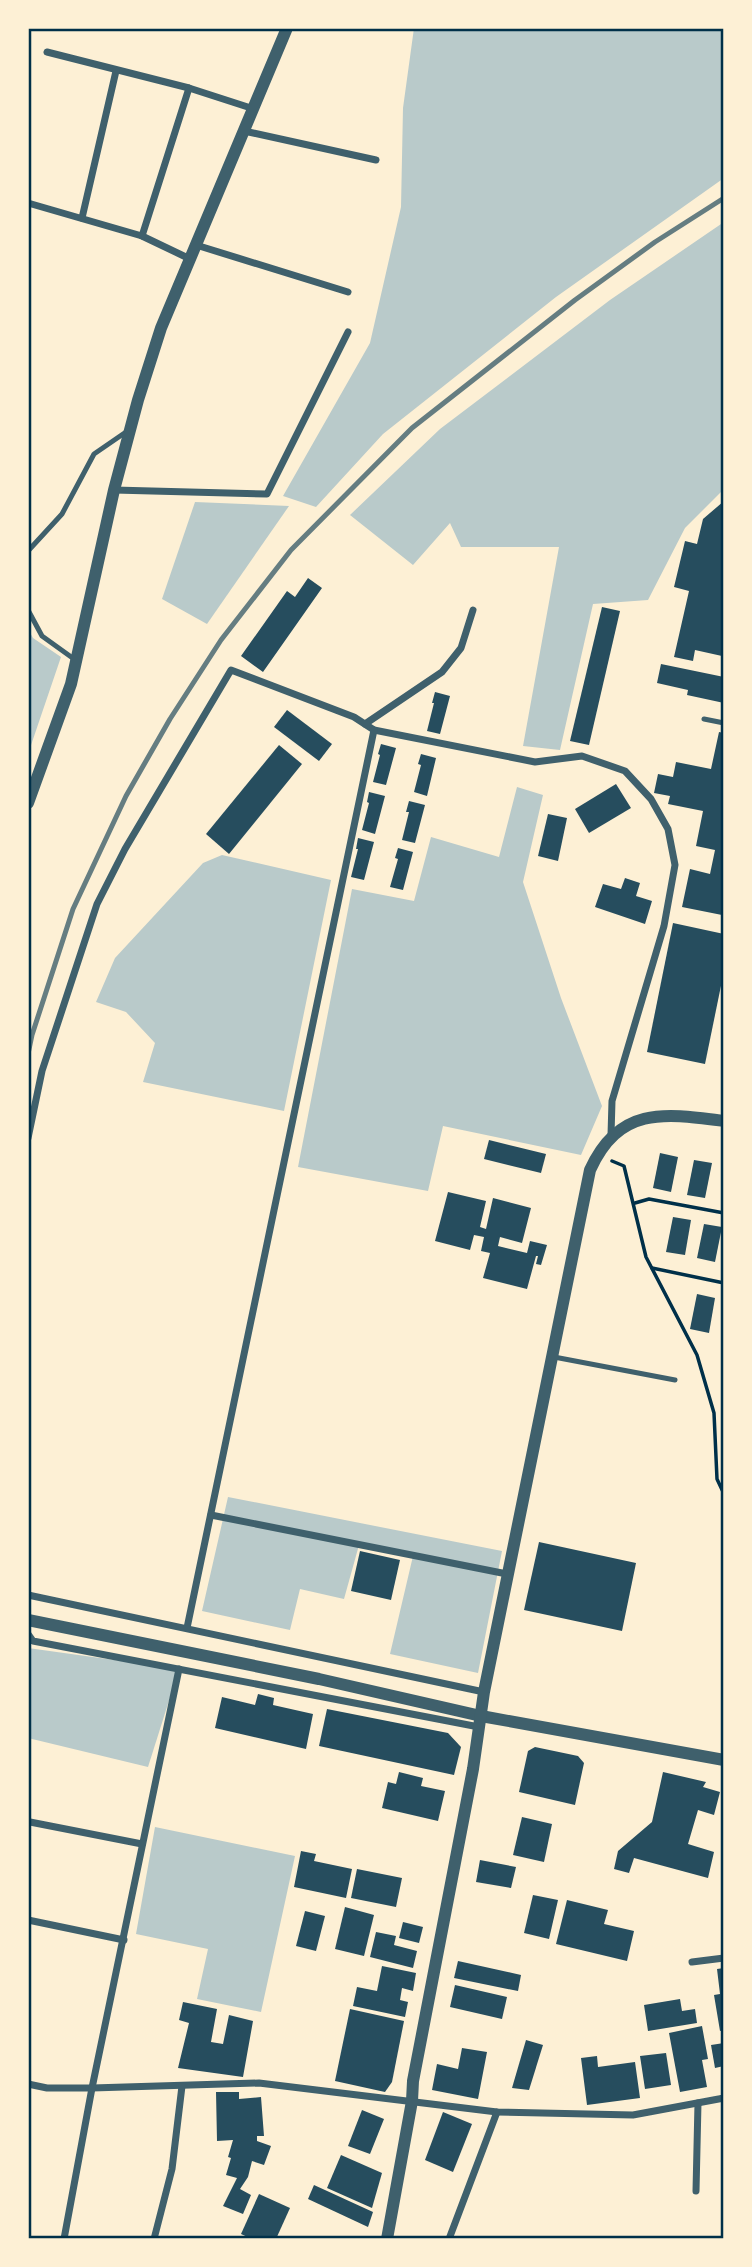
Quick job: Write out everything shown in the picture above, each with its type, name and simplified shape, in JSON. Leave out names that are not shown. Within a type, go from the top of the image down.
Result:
[{"type":"street","points":[[28,803],[53,739],[77,660],[114,490],[161,328],[287,28]]},
{"type":"street","points":[[47,52],[189,88],[254,108]]},
{"type":"street","points":[[82,218],[116,71]]},
{"type":"street","points":[[142,236],[189,88]]},
{"type":"street","points":[[244,131],[376,160]]},
{"type":"street","points":[[28,203],[142,236],[190,259]]},
{"type":"street","points":[[196,245],[348,292]]},
{"type":"street","points":[[114,490],[267,494],[348,332]]},
{"type":"street","points":[[365,724],[442,672],[461,648],[474,610]]},
{"type":"street","points":[[28,1138],[42,1071],[97,904],[125,849],[231,670],[354,717],[374,730],[535,762],[582,756],[625,771],[651,799],[668,829],[675,865],[664,926],[612,1101],[611,1135]]},
{"type":"street","points":[[187,1628],[374,730]]},
{"type":"street","points":[[387,2239],[484,1692],[590,1170],[596,1155],[611,1135],[626,1125],[651,1117],[686,1116],[724,1121]]},
{"type":"street","points":[[211,1516],[507,1574]]},
{"type":"street","points":[[28,1595],[484,1692]]},
{"type":"street","points":[[28,1620],[319,1679],[480,1722]]},
{"type":"street","points":[[28,1634],[33,1642],[180,1669],[480,1722],[724,1760]]},
{"type":"street","points":[[64,2239],[92,2088],[180,1669]]},
{"type":"street","points":[[30,1822],[142,1844]]},
{"type":"street","points":[[28,1920],[124,1940]]},
{"type":"street","points":[[692,1962],[724,1958]]},
{"type":"street","points":[[28,2084],[47,2088],[92,2088],[259,2083],[497,2112],[633,2115],[724,2098]]},
{"type":"street","points":[[154,2239],[172,2169],[182,2086]]},
{"type":"street","points":[[696,2191],[698,2103]]},
{"type":"street","points":[[449,2239],[497,2112]]},
{"type":"lane","points":[[28,551],[62,514],[94,454],[131,428]]},
{"type":"lane","points":[[28,610],[42,636],[77,660]]},
{"type":"lane","points":[[704,719],[724,723]]},
{"type":"lane","points":[[551,1357],[674,1380]]},
{"type":"path","points":[[596,1155],[624,1166],[646,1257],[697,1355],[714,1413],[718,1479],[724,1494]]},
{"type":"path","points":[[635,1203],[649,1199],[724,1213]]},
{"type":"path","points":[[652,1268],[724,1283]]},
{"type":"shaded area","points":[[414,28],[724,28],[724,178],[556,297],[383,434],[316,507],[283,496],[370,343],[401,207],[403,108]]},
{"type":"shaded area","points":[[724,222],[724,489],[685,528],[648,600],[593,604],[560,750],[523,746],[559,547],[461,547],[450,523],[413,565],[350,515],[440,429],[610,300]]},
{"type":"shaded area","points":[[195,502],[289,506],[207,624],[162,599]]},
{"type":"shaded area","points":[[28,629],[33,638],[61,657],[28,754]]},
{"type":"shaded area","points":[[517,787],[543,795],[523,882],[561,998],[602,1106],[581,1155],[443,1126],[428,1191],[298,1167],[352,889],[414,901],[431,837],[499,857]]},
{"type":"shaded area","points":[[222,855],[331,880],[284,1111],[143,1082],[155,1043],[126,1012],[96,1002],[115,958],[203,863]]},
{"type":"shaded area","points":[[228,1497],[502,1551],[478,1673],[390,1654],[413,1556],[359,1545],[344,1599],[300,1589],[290,1630],[202,1611]]},
{"type":"shaded area","points":[[28,1648],[179,1669],[148,1767],[28,1738]]},
{"type":"shaded area","points":[[155,1827],[295,1856],[261,2012],[197,1999],[208,1949],[136,1934]]},
{"type":"building","points":[[724,501],[722,656],[695,650],[693,661],[674,657],[689,591],[674,587],[685,541],[697,544],[703,519]]},
{"type":"building","points":[[308,578],[322,588],[263,672],[241,656],[287,591],[295,597]]},
{"type":"building","points":[[602,607],[620,611],[589,745],[570,741]]},
{"type":"building","points":[[661,664],[724,677],[724,703],[687,695],[688,690],[657,683]]},
{"type":"building","points":[[435,692],[450,696],[440,734],[427,731]]},
{"type":"building","points":[[287,710],[332,744],[319,761],[274,727]]},
{"type":"building","points":[[719,732],[724,733],[722,915],[682,907],[690,869],[710,874],[715,850],[696,846],[703,811],[668,804],[670,796],[654,793],[658,774],[673,777],[676,762],[711,769]]},
{"type":"building","points":[[381,744],[396,748],[386,785],[373,782]]},
{"type":"building","points":[[279,745],[302,764],[229,854],[206,834]]},
{"type":"building","points":[[421,754],[436,758],[427,796],[414,792]]},
{"type":"building","points":[[616,784],[631,808],[589,833],[575,809]]},
{"type":"building","points":[[369,792],[385,796],[375,834],[362,830]]},
{"type":"building","points":[[409,801],[425,805],[415,843],[402,840]]},
{"type":"building","points":[[548,814],[567,818],[558,861],[538,856]]},
{"type":"building","points":[[358,838],[374,842],[364,880],[351,877]]},
{"type":"building","points":[[398,848],[413,852],[403,890],[390,887],[398,859],[395,858]]},
{"type":"building","points":[[625,878],[640,883],[636,896],[652,901],[645,924],[595,907],[603,884],[621,889]]},
{"type":"building","points":[[673,923],[724,934],[724,971],[705,1064],[647,1052]]},
{"type":"building","points":[[489,1140],[546,1154],[541,1173],[484,1159]]},
{"type":"building","points":[[660,1153],[678,1157],[671,1192],[653,1188]]},
{"type":"building","points":[[694,1160],[712,1163],[705,1198],[687,1195]]},
{"type":"building","points":[[448,1192],[486,1201],[480,1227],[486,1229],[493,1198],[531,1208],[522,1243],[500,1237],[498,1246],[527,1253],[530,1241],[547,1245],[541,1265],[536,1264],[536,1256],[527,1289],[483,1278],[490,1253],[481,1251],[484,1237],[474,1235],[470,1250],[435,1241]]},
{"type":"building","points":[[673,1217],[691,1220],[685,1255],[666,1252]]},
{"type":"building","points":[[704,1224],[722,1227],[715,1262],[697,1258]]},
{"type":"building","points":[[697,1294],[715,1298],[709,1333],[690,1329]]},
{"type":"building","points":[[539,1542],[636,1563],[622,1631],[524,1610]]},
{"type":"building","points":[[360,1551],[400,1560],[391,1600],[351,1591]]},
{"type":"building","points":[[258,1694],[274,1698],[273,1705],[313,1714],[306,1749],[215,1728],[222,1697],[255,1705]]},
{"type":"building","points":[[327,1709],[448,1733],[461,1747],[454,1775],[319,1746]]},
{"type":"building","points":[[535,1747],[578,1756],[584,1763],[575,1805],[519,1792],[528,1751]]},
{"type":"building","points":[[399,1772],[423,1778],[421,1786],[445,1791],[438,1821],[382,1808],[388,1782],[396,1784]]},
{"type":"building","points":[[663,1772],[706,1782],[703,1787],[720,1792],[714,1815],[698,1810],[688,1844],[714,1852],[708,1878],[634,1858],[629,1873],[614,1869],[618,1851],[652,1822]]},
{"type":"building","points":[[522,1817],[552,1824],[544,1862],[513,1855]]},
{"type":"building","points":[[301,1851],[316,1854],[314,1861],[352,1869],[346,1898],[294,1887]]},
{"type":"building","points":[[480,1860],[516,1867],[511,1888],[476,1882]]},
{"type":"building","points":[[357,1869],[402,1878],[396,1907],[351,1898]]},
{"type":"building","points":[[533,1895],[558,1900],[549,1939],[524,1933]]},
{"type":"building","points":[[567,1900],[608,1910],[604,1924],[634,1931],[627,1961],[556,1944]]},
{"type":"building","points":[[345,1907],[374,1915],[364,1956],[335,1949]]},
{"type":"building","points":[[305,1911],[325,1916],[316,1951],[296,1946]]},
{"type":"building","points":[[403,1922],[423,1927],[419,1943],[399,1938]]},
{"type":"building","points":[[376,1932],[396,1936],[394,1945],[417,1951],[413,1968],[370,1957]]},
{"type":"building","points":[[458,1961],[521,1975],[518,1991],[454,1978]]},
{"type":"building","points":[[382,1966],[416,1973],[413,1991],[402,1988],[400,2000],[408,2002],[405,2017],[353,2006],[357,1987],[377,1991]]},
{"type":"building","points":[[724,1968],[724,2030],[720,2031],[714,1995],[720,1994],[717,1969]]},
{"type":"building","points":[[455,1985],[507,1997],[502,2019],[450,2007]]},
{"type":"building","points":[[680,1999],[682,2011],[695,2009],[697,2023],[648,2031],[644,2005]]},
{"type":"building","points":[[183,2002],[217,2009],[211,2042],[223,2044],[229,2015],[253,2021],[243,2077],[178,2068],[189,2023],[179,2020]]},
{"type":"building","points":[[350,2009],[404,2021],[392,2082],[385,2092],[335,2081]]},
{"type":"building","points":[[702,2026],[708,2059],[702,2060],[707,2087],[680,2092],[669,2033]]},
{"type":"building","points":[[526,2040],[543,2045],[529,2090],[512,2088]]},
{"type":"building","points":[[724,2043],[724,2066],[715,2068],[711,2045]]},
{"type":"building","points":[[462,2048],[487,2052],[478,2099],[432,2090],[437,2064],[458,2069]]},
{"type":"building","points":[[666,2053],[671,2085],[645,2089],[640,2056]]},
{"type":"building","points":[[597,2056],[598,2067],[635,2062],[640,2098],[587,2105],[581,2058]]},
{"type":"building","points":[[216,2092],[239,2092],[239,2099],[261,2097],[264,2136],[257,2136],[257,2141],[271,2146],[264,2165],[252,2161],[248,2177],[240,2189],[251,2195],[243,2214],[223,2206],[237,2178],[226,2175],[233,2140],[217,2141]]},
{"type":"building","points":[[362,2110],[384,2119],[370,2154],[348,2146]]},
{"type":"building","points":[[443,2112],[472,2124],[453,2172],[425,2160]]},
{"type":"building","points":[[341,2155],[382,2173],[372,2208],[327,2188]]},
{"type":"building","points":[[314,2185],[373,2212],[368,2227],[308,2199]]},
{"type":"building","points":[[259,2194],[290,2208],[276,2239],[252,2239],[241,2234]]},
{"type":"railway","points":[[28,1054],[73,909],[126,796],[170,719],[221,640],[291,550],[412,428],[575,300],[655,242],[724,198]]}]
